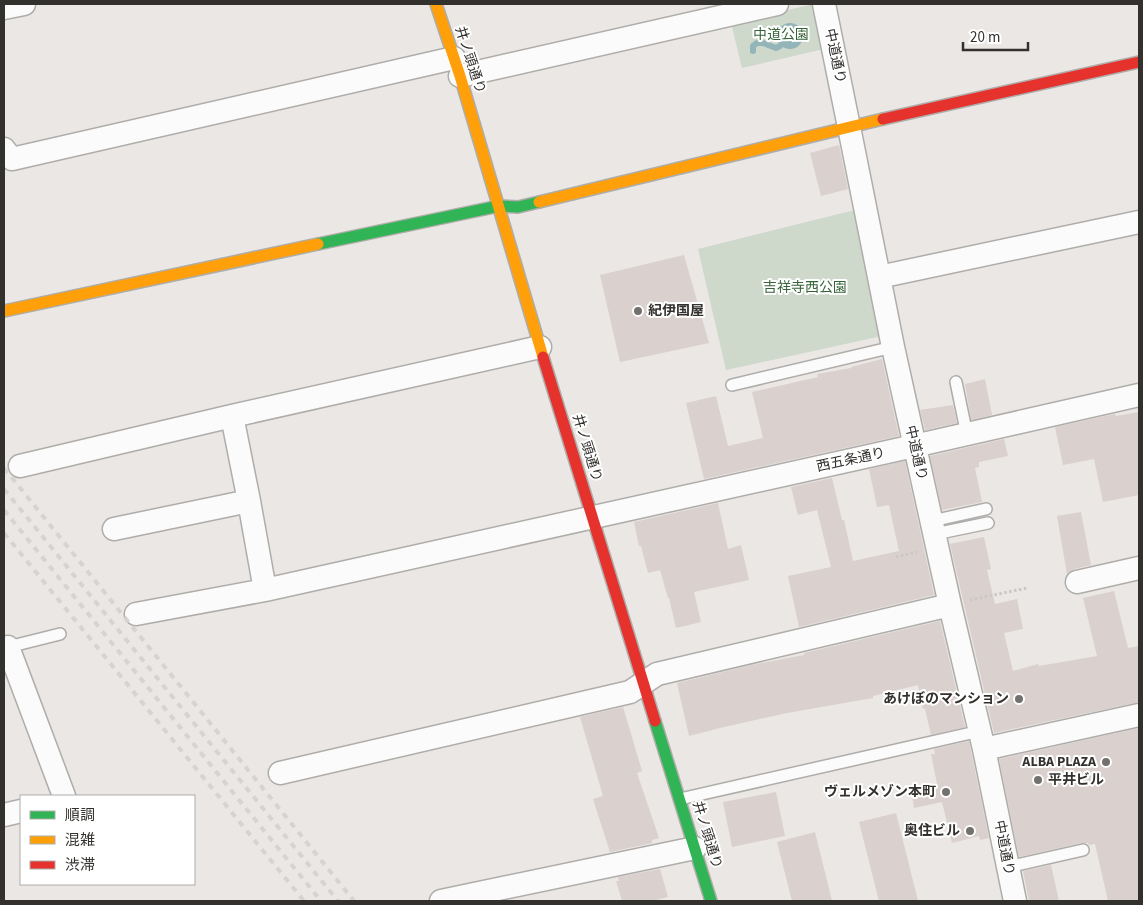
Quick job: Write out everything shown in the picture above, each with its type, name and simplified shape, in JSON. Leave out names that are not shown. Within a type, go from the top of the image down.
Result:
[{"type":"street","points":[[4,8],[24,4]]},
{"type":"street","name":"井ノ頭通り","points":[[436,4],[457,67],[540,347],[711,901]]},
{"type":"street","points":[[4,149],[12,159],[457,67],[777,4]]},
{"type":"street","name":"中道通り","points":[[824,4],[914,446],[982,740],[1015,901]]},
{"type":"street","points":[[4,311],[499,206],[518,207],[849,127],[1139,62]]},
{"type":"street","points":[[880,277],[1139,222]]},
{"type":"street","points":[[20,466],[540,347]]},
{"type":"street","name":"西五条通り","points":[[136,614],[265,590],[1139,395]]},
{"type":"street","points":[[232,416],[265,590]]},
{"type":"street","points":[[114,529],[249,501]]},
{"type":"street","points":[[1077,582],[1139,568]]},
{"type":"street","points":[[280,773],[630,692],[657,674],[950,605]]},
{"type":"street","points":[[6,647],[64,795]]},
{"type":"street","points":[[982,740],[1139,715]]},
{"type":"street","points":[[4,815],[20,812]]},
{"type":"street","points":[[441,901],[695,848]]},
{"type":"lane","points":[[732,385],[893,347]]},
{"type":"lane","points":[[956,382],[966,435]]},
{"type":"lane","points":[[933,527],[986,509]]},
{"type":"lane","points":[[933,527],[988,523]]},
{"type":"lane","points":[[6,647],[60,634]]},
{"type":"lane","points":[[680,799],[982,740]]},
{"type":"lane","points":[[1008,867],[1083,850]]},
{"type":"path","points":[[950,605],[1027,588]]},
{"type":"green space","name":"中道公園","points":[[814,4],[824,49],[742,68],[731,23]]},
{"type":"green space","name":"吉祥寺西公園","points":[[855,210],[882,336],[726,370],[698,249]]},
{"type":"water","points":[[790,23],[800,26],[803,36],[800,46],[790,49],[780,46],[777,36],[780,26]]},
{"type":"building","points":[[839,145],[848,189],[821,196],[810,153]]},
{"type":"building","points":[[684,255],[709,343],[620,362],[600,275]]},
{"type":"building","points":[[882,359],[899,436],[704,479],[686,403],[716,396],[728,446],[763,438],[752,392],[818,377],[817,374],[851,368]]},
{"type":"building","points":[[985,379],[992,415],[971,420],[965,384]]},
{"type":"building","points":[[953,405],[957,423],[925,430],[920,410]]},
{"type":"building","points":[[1139,412],[1139,495],[1103,502],[1094,459],[1063,465],[1055,427],[1115,414],[1116,416]]},
{"type":"building","points":[[1004,439],[1008,456],[979,462],[979,467],[975,468],[982,502],[942,510],[930,456]]},
{"type":"building","points":[[905,461],[934,595],[799,627],[788,576],[831,567],[817,510],[798,515],[791,487],[832,478],[853,561],[899,551],[889,505],[877,507],[869,469]]},
{"type":"building","points":[[718,503],[728,549],[741,545],[749,580],[694,592],[701,622],[676,628],[660,570],[648,573],[641,546],[639,546],[634,522]]},
{"type":"building","points":[[1081,512],[1091,565],[1074,569],[1067,574],[1057,516]]},
{"type":"building","points":[[984,537],[991,569],[987,570],[995,604],[1017,599],[1023,629],[1004,633],[1013,671],[1038,664],[1039,666],[1097,656],[1083,598],[1114,591],[1128,648],[1139,646],[1139,702],[994,733],[950,544]]},
{"type":"building","points":[[940,621],[965,727],[931,735],[918,685],[873,696],[873,698],[787,713],[689,736],[677,683],[804,655],[804,653]]},
{"type":"building","points":[[623,707],[642,771],[637,773],[659,838],[652,840],[652,843],[610,852],[593,799],[603,796],[580,717]]},
{"type":"building","points":[[1139,728],[1139,901],[1108,901],[1095,844],[1081,843],[1019,857],[999,759]]},
{"type":"building","points":[[969,741],[989,838],[980,840],[979,836],[952,843],[942,802],[914,808],[911,789],[937,784],[931,754],[935,754],[934,749]]},
{"type":"building","points":[[776,792],[785,836],[732,847],[723,802]]},
{"type":"building","points":[[896,813],[918,901],[879,901],[859,822]]},
{"type":"building","points":[[815,832],[832,901],[792,901],[777,842]]},
{"type":"building","points":[[1051,865],[1059,901],[1029,901],[1023,871]]},
{"type":"building","points":[[660,869],[668,897],[652,901],[622,901],[616,881],[619,881],[618,877]]},
{"type":"waterway","points":[[753,51],[753,46],[757,43],[763,43],[776,48],[780,46]]},
{"type":"railway","points":[[4,468],[354,901]]},
{"type":"railway","points":[[4,489],[338,901]]},
{"type":"railway","points":[[4,510],[321,901]]},
{"type":"railway","points":[[4,533],[304,901]]},
{"type":"traffic: fast","points":[[318,244],[499,206],[518,207],[539,202]]},
{"type":"traffic: fast","points":[[655,721],[711,901]]},
{"type":"traffic: slow","points":[[436,4],[460,76],[543,357]]},
{"type":"traffic: slow","points":[[539,202],[883,119]]},
{"type":"traffic: slow","points":[[4,311],[318,244]]},
{"type":"traffic: jam","points":[[883,119],[1139,62]]},
{"type":"traffic: jam","points":[[543,357],[655,721]]},
{"type":"place","name":"紀伊国屋","points":[[638,311]]},
{"type":"place","name":"あけぼのマンション","points":[[1019,699]]},
{"type":"place","name":"ALBA PLAZA","points":[[1106,762]]},
{"type":"place","name":"平井ビル","points":[[1038,780]]},
{"type":"place","name":"ヴェルメゾン本町","points":[[946,792]]},
{"type":"place","name":"奥住ビル","points":[[970,831]]}]
